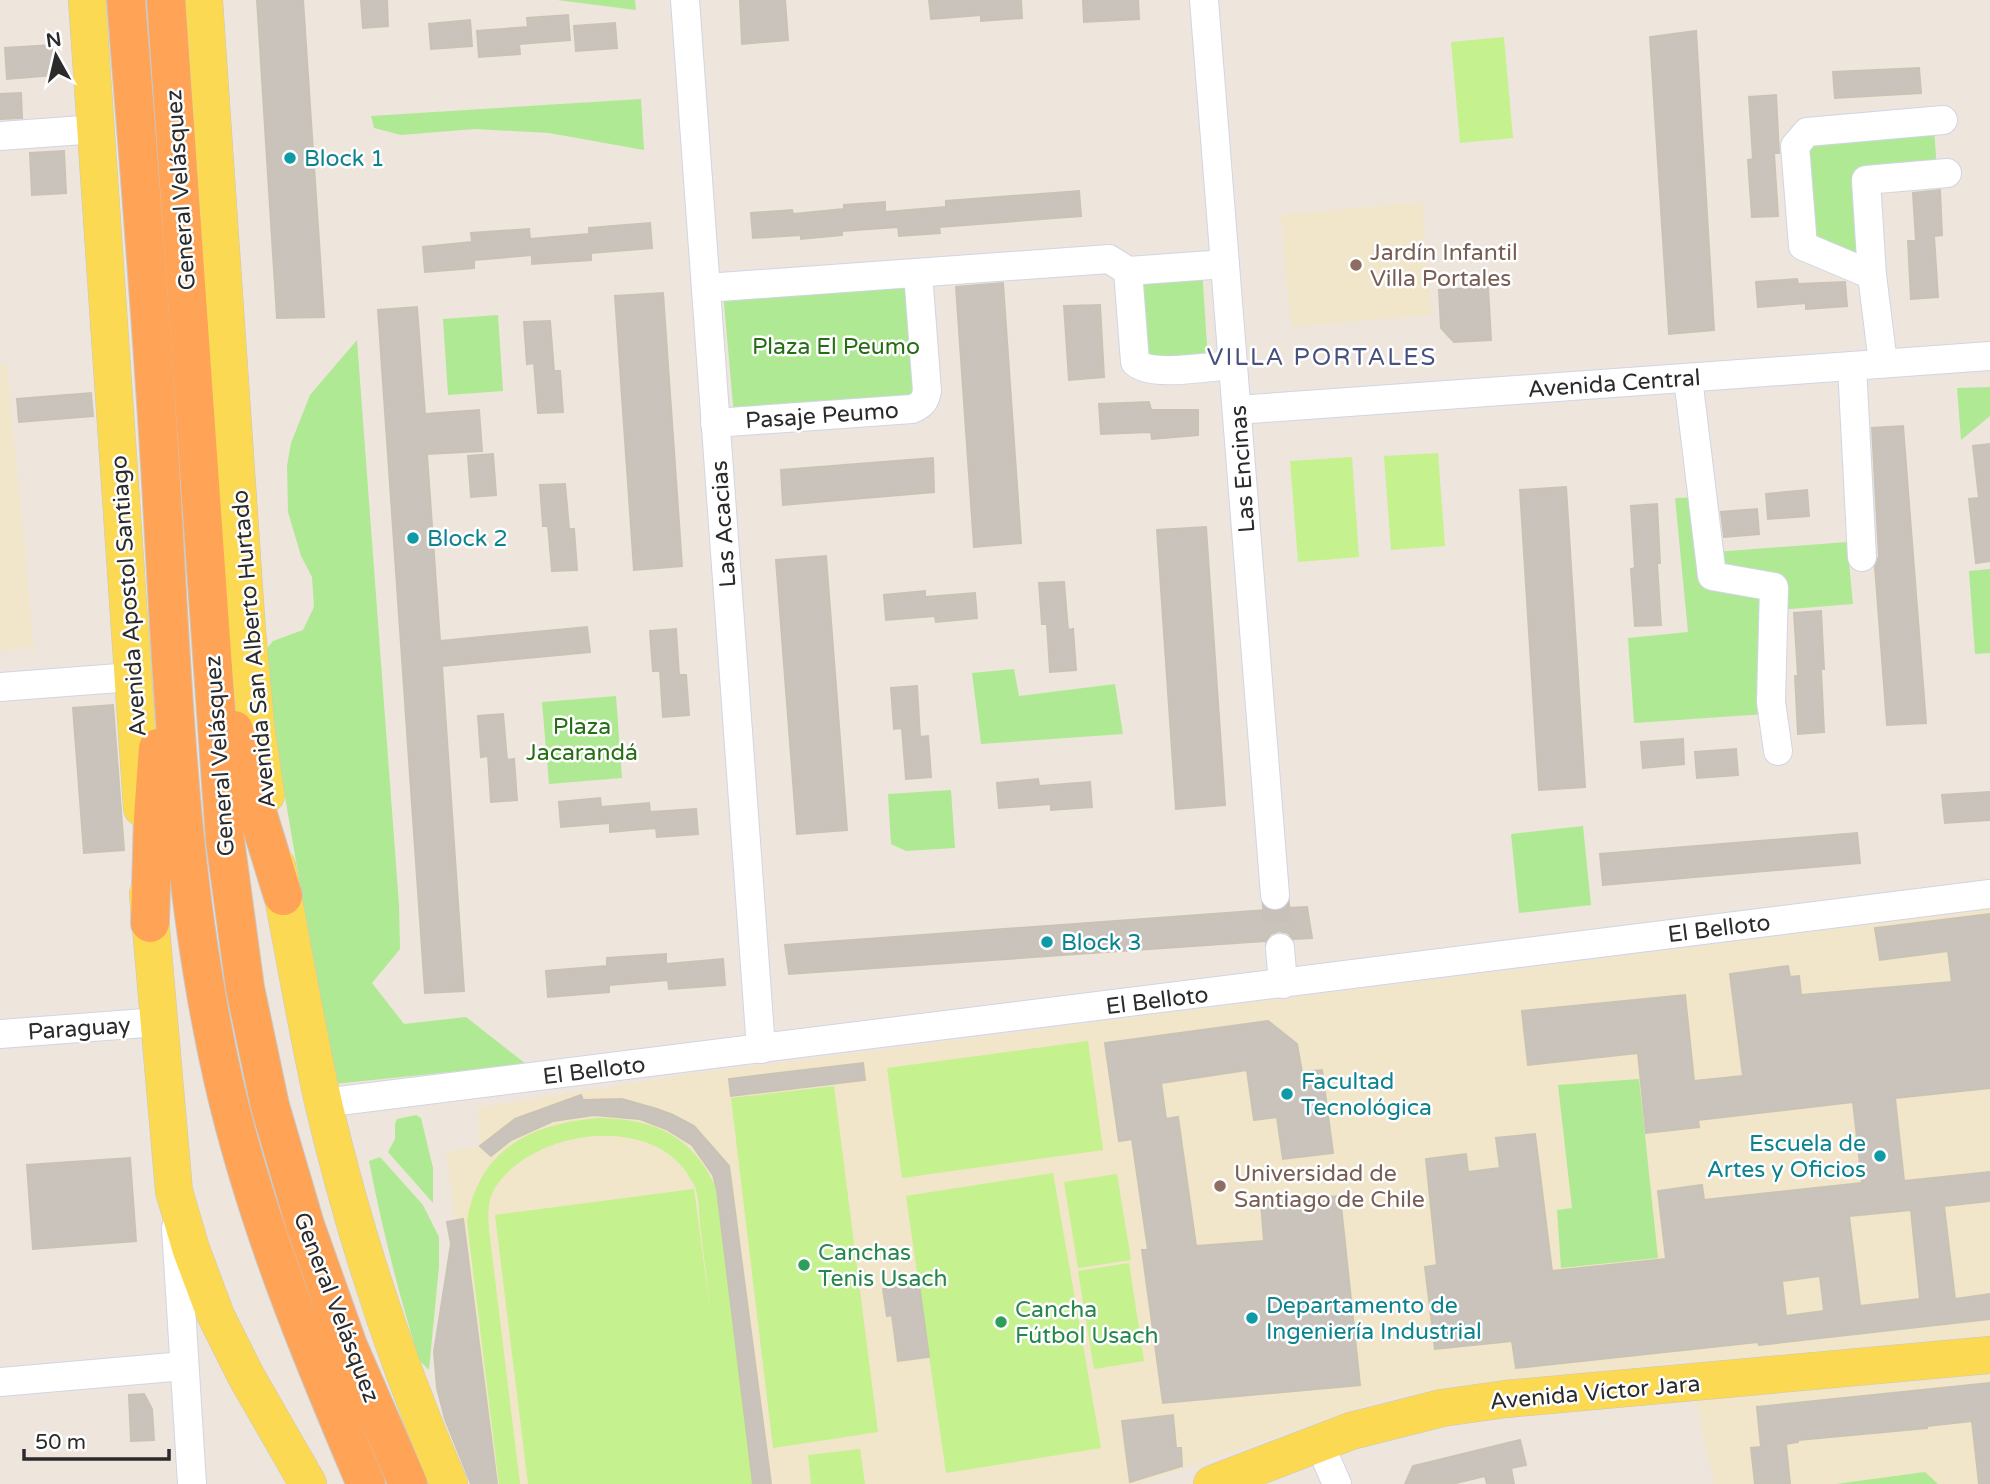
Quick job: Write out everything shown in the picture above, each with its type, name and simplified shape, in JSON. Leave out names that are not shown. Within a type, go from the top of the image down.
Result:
[{"type":"highway","name":"General Velásquez","points":[[126,0],[158,433],[178,773],[192,899],[211,1024],[243,1155],[277,1264],[324,1387],[366,1484]]},
{"type":"highway","name":"General Velásquez","points":[[166,0],[230,890],[245,988],[286,1164],[313,1250],[348,1346],[408,1484]]},
{"type":"highway","points":[[150,923],[153,817],[169,627]]},
{"type":"highway","points":[[210,629],[241,758],[283,896]]},
{"type":"main road","name":"Avenida Apostol Santiago","points":[[87,0],[132,677],[158,1022],[174,1191]]},
{"type":"main road","name":"Avenida San Alberto Hurtado","points":[[204,0],[251,679],[272,840],[323,1103],[350,1207],[410,1390],[449,1484]]},
{"type":"main road","points":[[174,1191],[191,1249],[216,1316],[246,1376],[308,1484]]},
{"type":"main road","name":"Avenida Víctor Jara","points":[[1212,1484],[1319,1443],[1410,1415],[1474,1403],[1990,1355]]},
{"type":"street","name":"Las Acacias","points":[[685,0],[761,1049]]},
{"type":"street","name":"Las Encinas","points":[[1205,0],[1275,895]]},
{"type":"street","points":[[1872,275],[1803,246],[1795,145],[1807,132],[1943,120]]},
{"type":"street","points":[[0,136],[96,129]]},
{"type":"street","points":[[1883,363],[1872,275],[1866,180],[1947,173]]},
{"type":"street","points":[[706,288],[1110,259],[1128,271],[1225,264]]},
{"type":"street","points":[[1128,271],[1135,362],[1138,365],[1154,370],[1234,365]]},
{"type":"street","name":"Pasaje Peumo","points":[[715,423],[912,409],[920,406],[927,391],[918,273]]},
{"type":"street","name":"Avenida Central","points":[[1237,411],[1990,356]]},
{"type":"street","points":[[1852,366],[1862,556]]},
{"type":"street","points":[[1688,378],[1712,576],[1774,587],[1771,702],[1778,751]]},
{"type":"street","points":[[0,687],[132,677]]},
{"type":"street","name":"El Belloto","points":[[323,1103],[1990,894]]},
{"type":"street","points":[[1280,948],[1283,984]]},
{"type":"street","name":"Paraguay","points":[[0,1034],[158,1022]]},
{"type":"street","points":[[174,1191],[192,1484]]},
{"type":"street","points":[[0,1382],[184,1366]]},
{"type":"street","points":[[1319,1443],[1337,1484]]},
{"type":"shaded area","name":"Jardín Infantil Villa Portales","points":[[1422,202],[1432,315],[1291,327],[1281,215]]},
{"type":"shaded area","points":[[7,365],[34,648],[0,650],[0,366]]},
{"type":"shaded area","name":"Universidad de Santiago de Chile","points":[[1990,909],[1990,1484],[1714,1484],[1688,1361],[1391,1397],[1139,1484],[471,1484],[447,1428],[437,1388],[434,1352],[451,1244],[447,1222],[455,1220],[446,1152],[480,1146],[478,1108],[696,1073]]},
{"type":"green space","points":[[557,0],[635,0],[636,10]]},
{"type":"green space","points":[[1504,37],[1513,138],[1460,143],[1451,42]]},
{"type":"green space","points":[[641,99],[644,150],[549,133],[475,129],[401,135],[374,128],[371,116]]},
{"type":"green space","points":[[1934,128],[1937,171],[1858,178],[1859,257],[1810,241],[1800,151],[1813,138]]},
{"type":"green space","points":[[1202,269],[1208,360],[1139,360],[1133,276]]},
{"type":"green space","name":"Plaza El Peumo","points":[[905,280],[922,390],[913,403],[734,416],[723,292]]},
{"type":"green space","points":[[498,315],[503,391],[448,395],[443,319]]},
{"type":"green space","points":[[357,340],[399,905],[400,949],[372,983],[404,1024],[466,1017],[526,1064],[334,1084],[261,656],[273,641],[303,630],[314,607],[312,577],[301,556],[288,512],[287,466],[291,443],[310,395]]},
{"type":"green space","points":[[1990,387],[1990,416],[1961,440],[1957,388]]},
{"type":"green space","points":[[1438,453],[1445,546],[1391,550],[1384,456]]},
{"type":"green space","points":[[1352,457],[1359,557],[1298,562],[1290,461]]},
{"type":"green space","points":[[1707,497],[1715,552],[1847,542],[1853,604],[1764,611],[1765,714],[1634,723],[1628,638],[1688,632],[1675,498]]},
{"type":"green space","points":[[1990,569],[1990,653],[1975,654],[1969,571]]},
{"type":"green space","points":[[1014,669],[1019,696],[1115,684],[1123,734],[981,744],[972,673]]},
{"type":"green space","name":"Plaza Jacarandá","points":[[616,696],[622,778],[549,784],[542,702]]},
{"type":"green space","points":[[951,790],[955,848],[906,851],[891,844],[888,794]]},
{"type":"green space","points":[[1583,826],[1591,905],[1519,913],[1511,834]]},
{"type":"green space","points":[[1088,1041],[1103,1150],[902,1178],[887,1068]]},
{"type":"green space","points":[[1639,1079],[1658,1258],[1561,1268],[1557,1210],[1572,1208],[1558,1085]]},
{"type":"green space","name":"Canchas Tenis Usach","points":[[834,1086],[878,1432],[773,1448],[731,1098]]},
{"type":"green space","points":[[416,1115],[421,1118],[433,1168],[433,1203],[388,1152],[395,1139],[397,1119]]},
{"type":"green space","points":[[600,1118],[639,1122],[671,1134],[697,1157],[717,1190],[753,1484],[528,1484],[495,1215],[694,1189],[712,1325],[694,1185],[669,1154],[645,1142],[618,1136],[561,1142],[534,1153],[512,1169],[495,1188],[491,1198],[489,1230],[520,1484],[499,1484],[467,1222],[473,1197],[496,1158],[512,1144],[552,1126]]},
{"type":"green space","points":[[380,1157],[423,1205],[439,1237],[439,1266],[429,1370],[419,1360],[379,1212],[369,1161]]},
{"type":"green space","name":"Cancha Fútbol Usach","points":[[1053,1173],[1101,1448],[946,1473],[906,1196]]},
{"type":"green space","points":[[1117,1174],[1131,1260],[1078,1268],[1064,1182]]},
{"type":"green space","points":[[1129,1263],[1144,1361],[1094,1369],[1078,1271]]},
{"type":"green space","points":[[860,1449],[865,1484],[811,1484],[808,1455]]},
{"type":"green space","points":[[1925,1472],[1938,1484],[1836,1484]]},
{"type":"building","name":"Block 1","points":[[257,0],[303,0],[324,317],[277,318]]},
{"type":"building","points":[[361,0],[387,0],[388,26],[363,28]]},
{"type":"building","points":[[740,0],[785,0],[788,40],[742,44]]},
{"type":"building","points":[[929,0],[1021,0],[1022,18],[981,21],[981,15],[931,19]]},
{"type":"building","points":[[1083,0],[1138,0],[1139,19],[1084,22]]},
{"type":"building","points":[[568,15],[570,40],[519,44],[520,54],[479,57],[477,31],[528,27],[527,18]]},
{"type":"building","points":[[470,20],[472,46],[431,49],[429,24]]},
{"type":"building","points":[[615,23],[617,48],[576,51],[574,26]]},
{"type":"building","points":[[1696,31],[1714,330],[1669,334],[1650,37]]},
{"type":"building","points":[[52,45],[54,75],[7,79],[5,48]]},
{"type":"building","points":[[1919,68],[1921,93],[1835,98],[1833,72]]},
{"type":"building","points":[[21,93],[22,118],[0,119],[0,94]]},
{"type":"building","points":[[1776,95],[1779,153],[1774,153],[1778,216],[1752,217],[1748,160],[1753,159],[1749,97]]},
{"type":"building","points":[[64,151],[66,193],[32,195],[30,153]]},
{"type":"building","points":[[1940,190],[1942,235],[1934,236],[1938,297],[1911,299],[1908,241],[1916,241],[1913,193]]},
{"type":"building","points":[[1079,191],[1081,216],[939,227],[940,233],[899,236],[898,227],[842,231],[842,235],[801,239],[801,235],[753,238],[751,213],[792,210],[793,214],[844,209],[844,205],[885,202],[885,212],[946,207],[946,201]]},
{"type":"building","points":[[650,223],[652,248],[591,253],[591,260],[532,264],[532,255],[474,260],[474,268],[425,272],[423,247],[472,242],[471,233],[529,229],[530,239],[589,234],[589,228]]},
{"type":"building","points":[[1797,279],[1798,284],[1845,282],[1847,306],[1806,309],[1806,303],[1758,307],[1756,282]]},
{"type":"building","points":[[1003,283],[1021,543],[974,547],[956,287]]},
{"type":"building","points":[[1488,287],[1491,340],[1454,342],[1441,328],[1439,290]]},
{"type":"building","points":[[663,293],[682,566],[634,570],[615,296]]},
{"type":"building","points":[[1100,305],[1104,377],[1069,380],[1064,306]]},
{"type":"building","name":"Block 2","points":[[417,307],[425,414],[479,410],[482,451],[427,454],[440,641],[587,627],[590,652],[442,666],[464,991],[425,993],[378,310]]},
{"type":"building","points":[[550,321],[554,371],[560,371],[563,412],[538,413],[534,363],[527,364],[524,322]]},
{"type":"building","points":[[91,393],[93,416],[19,422],[17,399]]},
{"type":"building","points":[[1149,402],[1151,410],[1198,410],[1198,435],[1152,439],[1151,432],[1101,434],[1099,404]]},
{"type":"building","points":[[1903,426],[1926,723],[1887,725],[1875,567],[1879,556],[1872,428]]},
{"type":"building","points":[[1990,444],[1990,561],[1976,563],[1969,499],[1979,498],[1973,446]]},
{"type":"building","points":[[493,454],[496,495],[471,497],[468,456]]},
{"type":"building","points":[[933,458],[934,492],[783,505],[781,470]]},
{"type":"building","points":[[565,484],[569,529],[574,529],[577,570],[552,571],[548,526],[543,526],[540,485]]},
{"type":"building","points":[[1566,487],[1585,787],[1539,790],[1520,490]]},
{"type":"building","points":[[1807,490],[1809,516],[1768,519],[1766,494]]},
{"type":"building","points":[[1657,504],[1661,625],[1635,626],[1631,506]]},
{"type":"building","points":[[1757,509],[1759,534],[1724,537],[1721,512]]},
{"type":"building","points":[[1206,527],[1225,805],[1176,809],[1157,530]]},
{"type":"building","points":[[826,556],[847,830],[797,834],[776,560]]},
{"type":"building","points":[[1064,582],[1068,630],[1073,629],[1076,670],[1050,672],[1047,624],[1042,624],[1039,583]]},
{"type":"building","points":[[925,591],[925,597],[975,593],[977,618],[936,622],[935,616],[886,620],[884,595]]},
{"type":"building","points":[[1821,611],[1824,732],[1798,734],[1794,613]]},
{"type":"building","points":[[676,629],[679,675],[686,675],[689,715],[663,717],[660,671],[653,671],[650,631]]},
{"type":"building","points":[[917,686],[920,737],[928,736],[931,777],[906,779],[902,728],[894,729],[891,688]]},
{"type":"building","points":[[113,705],[124,850],[84,853],[73,708]]},
{"type":"building","points":[[503,714],[507,760],[514,759],[517,800],[491,802],[488,756],[481,757],[478,716]]},
{"type":"building","points":[[1683,739],[1684,764],[1643,768],[1641,742]]},
{"type":"building","points":[[1736,749],[1738,775],[1697,778],[1695,752]]},
{"type":"building","points":[[1038,779],[1039,786],[1090,782],[1092,807],[1051,810],[1051,804],[999,808],[997,783]]},
{"type":"building","points":[[1990,792],[1990,820],[1945,823],[1942,795]]},
{"type":"building","points":[[600,798],[601,807],[649,803],[650,812],[696,809],[698,834],[657,837],[656,828],[610,832],[610,823],[561,827],[559,802]]},
{"type":"building","points":[[1857,833],[1860,863],[1603,885],[1600,854]]},
{"type":"building","name":"Block 3","points":[[1307,907],[1312,938],[1294,939],[1288,933],[1279,931],[1271,934],[1265,941],[789,974],[785,945],[1267,910],[1276,912],[1285,908]]},
{"type":"building","points":[[1990,914],[1990,1088],[1895,1098],[1904,1181],[1990,1172],[1990,1201],[1944,1206],[1955,1299],[1990,1294],[1990,1319],[1759,1345],[1758,1342],[1516,1368],[1512,1341],[1435,1349],[1425,1267],[1437,1265],[1426,1159],[1466,1154],[1468,1172],[1500,1168],[1496,1138],[1535,1134],[1552,1271],[1666,1259],[1658,1191],[1702,1185],[1704,1200],[1862,1183],[1853,1102],[1698,1120],[1699,1127],[1646,1133],[1638,1053],[1528,1065],[1522,1011],[1685,995],[1694,1081],[1743,1076],[1730,974],[1788,966],[1790,977],[1799,976],[1801,995],[1952,982],[1948,951],[1880,960],[1875,928]],"holes":[[[1911,1210],[1920,1299],[1860,1306],[1849,1216]],[[1820,1276],[1824,1311],[1786,1316],[1782,1281]]]},
{"type":"building","points":[[666,954],[666,964],[723,959],[725,985],[669,989],[668,980],[609,985],[609,992],[548,997],[546,971],[607,966],[607,958]]},
{"type":"building","name":"Departamento de Ingeniería Industrial","points":[[1268,1021],[1297,1044],[1302,1072],[1322,1070],[1333,1153],[1283,1159],[1277,1117],[1254,1120],[1247,1070],[1161,1083],[1166,1119],[1178,1117],[1196,1246],[1264,1241],[1261,1202],[1340,1196],[1360,1385],[1163,1403],[1142,1250],[1148,1250],[1132,1139],[1119,1141],[1105,1043]]},
{"type":"building","points":[[863,1063],[865,1080],[731,1096],[729,1079]]},
{"type":"building","points":[[581,1095],[583,1100],[622,1099],[673,1115],[694,1126],[729,1166],[771,1484],[753,1484],[717,1190],[713,1175],[692,1145],[666,1129],[640,1119],[594,1115],[553,1121],[511,1140],[491,1156],[480,1146],[515,1119]]},
{"type":"building","points":[[130,1158],[136,1241],[33,1249],[27,1165]]},
{"type":"building","points":[[463,1219],[497,1484],[471,1484],[445,1419],[437,1388],[434,1352],[451,1244],[447,1222]]},
{"type":"building","points":[[919,1284],[929,1357],[898,1361],[892,1315],[887,1316],[883,1289]]},
{"type":"building","points":[[1990,1383],[1990,1484],[1979,1484],[1972,1421],[1798,1440],[1786,1444],[1790,1484],[1755,1484],[1751,1448],[1761,1447],[1757,1407]]},
{"type":"building","points":[[144,1394],[152,1409],[154,1440],[131,1441],[129,1395]]},
{"type":"building","points":[[1173,1415],[1176,1448],[1181,1448],[1182,1466],[1130,1482],[1122,1421]]},
{"type":"building","points":[[1520,1440],[1526,1465],[1511,1468],[1514,1484],[1487,1484],[1485,1476],[1452,1484],[1405,1484],[1413,1466]]},
{"type":"tunnel","points":[[1275,895],[1280,948]]},
{"type":"place","name":"Block 1","points":[[290,158]]},
{"type":"place","name":"Jardín Infantil Villa Portales","points":[[1356,265]]},
{"type":"place","name":"Block 2","points":[[413,538]]},
{"type":"place","name":"Block 3","points":[[1047,942]]},
{"type":"place","name":"Facultad Tecnológica","points":[[1287,1094]]},
{"type":"place","name":"Escuela de Artes y Oficios","points":[[1880,1156]]},
{"type":"place","name":"Universidad de Santiago de Chile","points":[[1220,1186]]},
{"type":"place","name":"Canchas Tenis Usach","points":[[804,1265]]},
{"type":"place","name":"Departamento de Ingeniería Industrial","points":[[1252,1318]]},
{"type":"place","name":"Cancha Fútbol Usach","points":[[1001,1322]]},
{"type":"district","name":"VILLA PORTALES","points":[[1322,357]]}]
